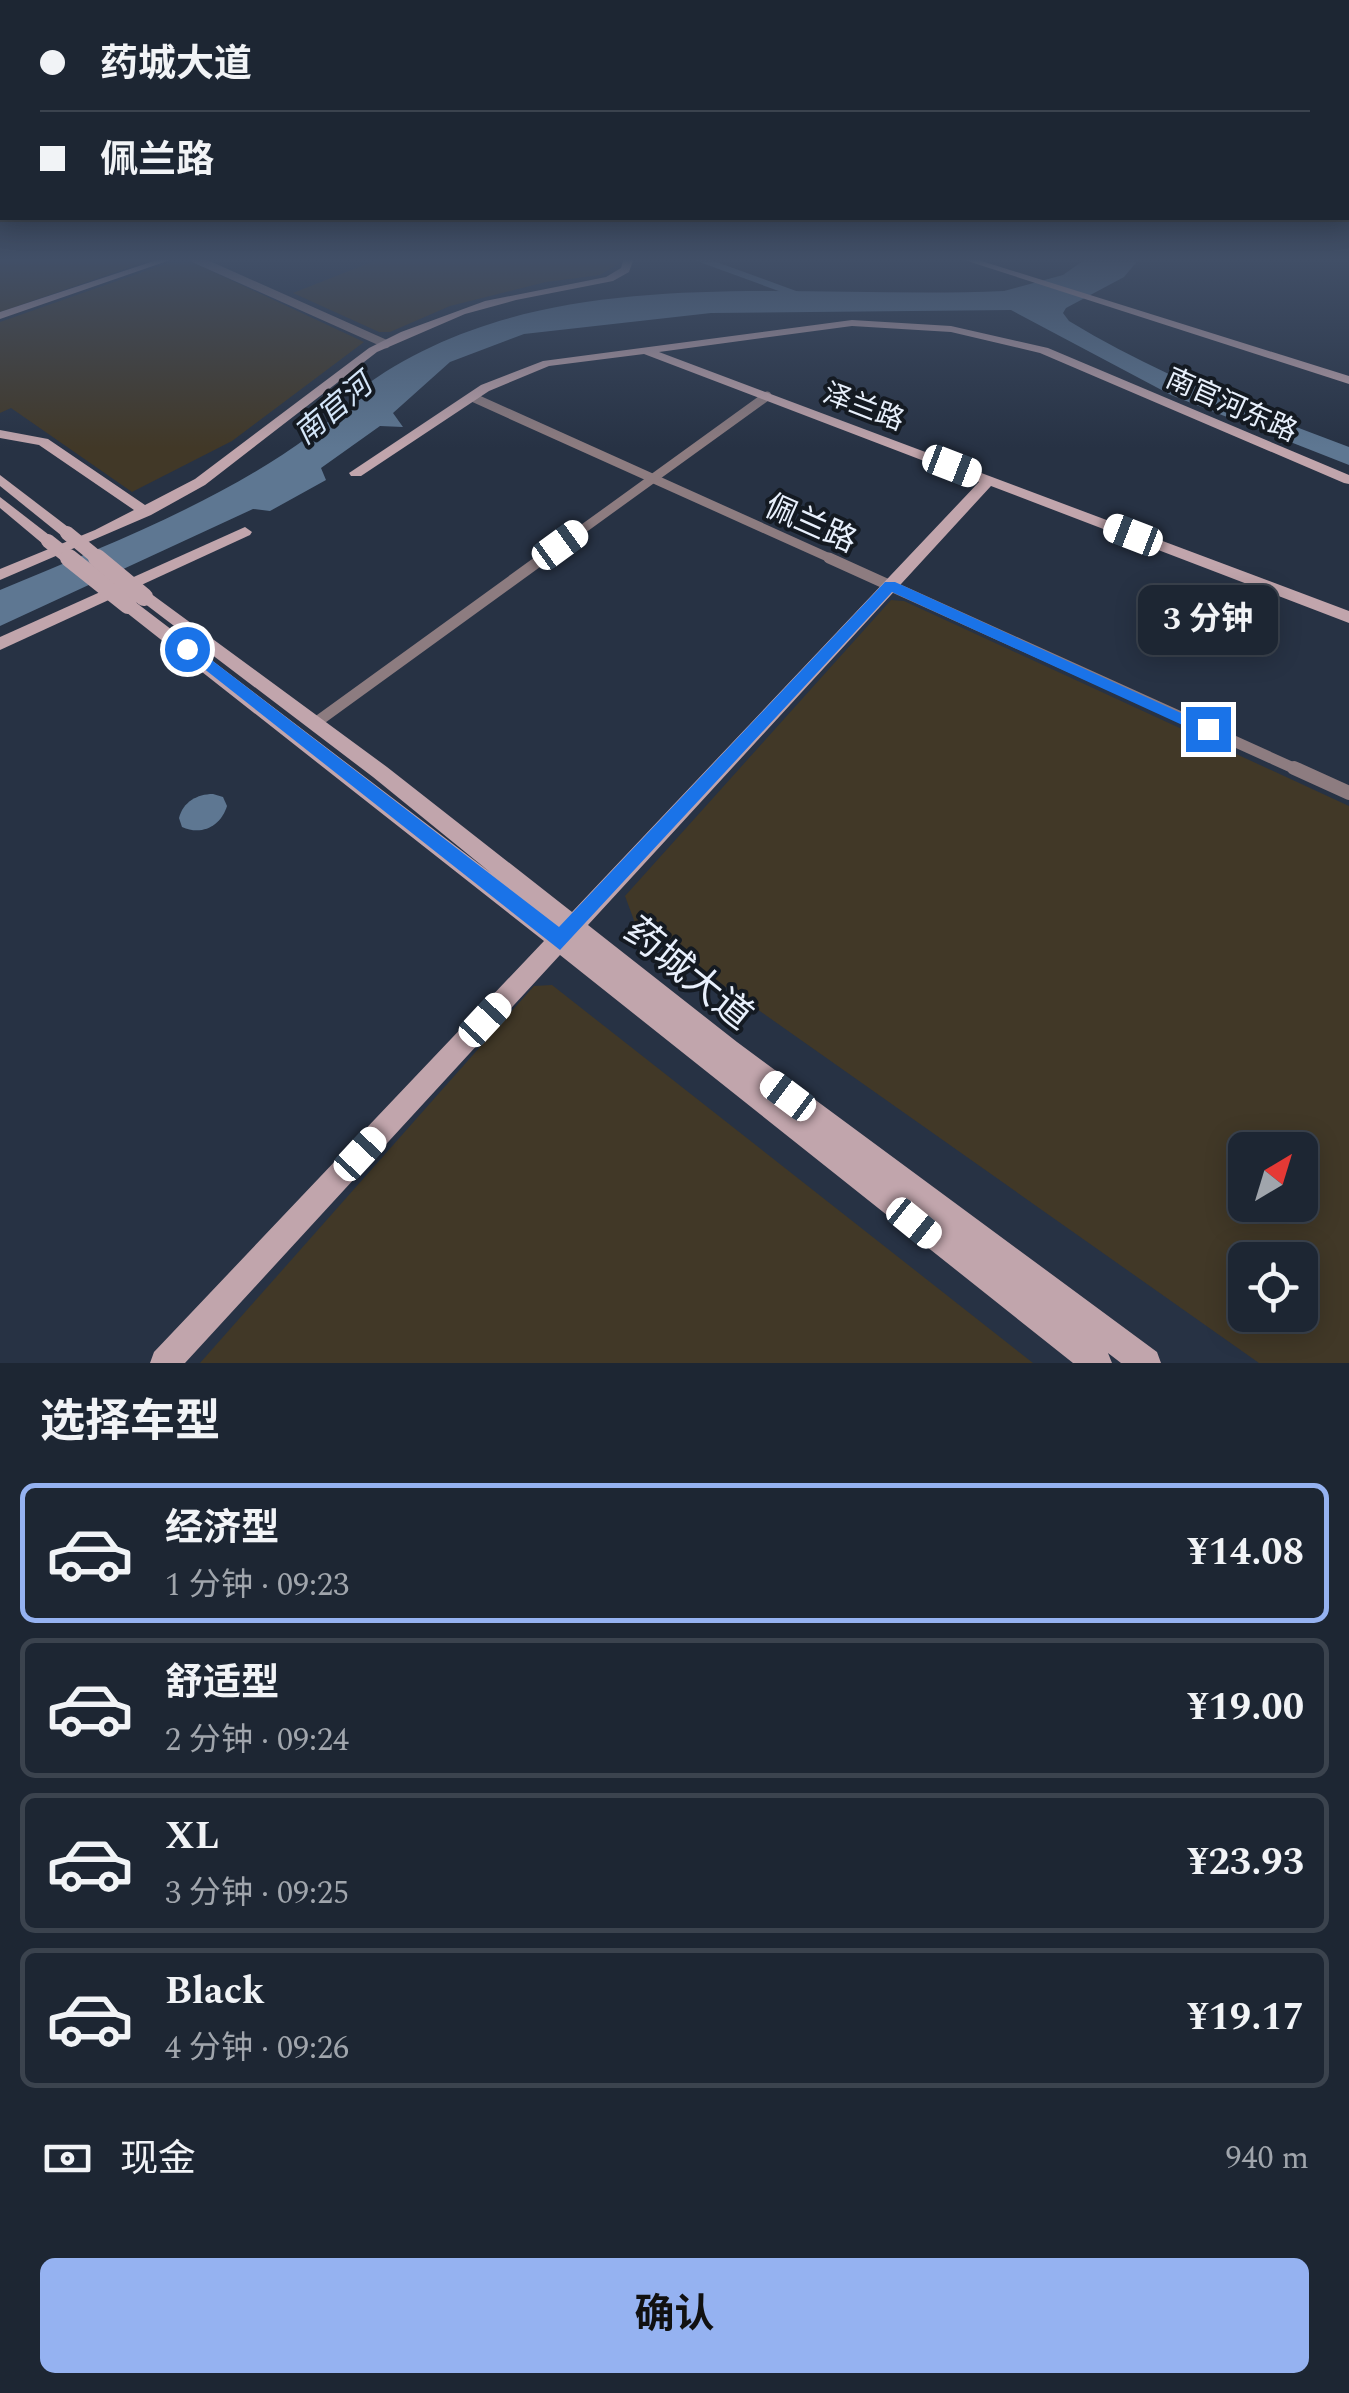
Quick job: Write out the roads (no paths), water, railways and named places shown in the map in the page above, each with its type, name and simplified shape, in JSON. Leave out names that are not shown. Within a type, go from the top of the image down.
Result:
[{"type":"street","points":[[336,322],[386,344]]},
{"type":"street","points":[[0,575],[146,512],[200,482],[386,344],[429,322]]},
{"type":"street","points":[[1175,322],[1349,376]]},
{"type":"street","name":"南官河东路","points":[[667,351],[852,323],[975,333],[1060,356],[1349,480]]},
{"type":"street","name":"泽兰路","points":[[472,397],[546,363],[642,350],[667,351],[767,396],[1349,618]]},
{"type":"street","points":[[314,724],[767,396]]},
{"type":"street","points":[[356,473],[472,397]]},
{"type":"street","name":"佩兰路","points":[[472,397],[1349,793]]},
{"type":"street","points":[[0,434],[43,442],[146,512]]},
{"type":"street","points":[[0,480],[68,534],[136,601]]},
{"type":"street","points":[[165,1363],[989,480]]},
{"type":"street","points":[[0,500],[48,541],[136,601]]},
{"type":"street","points":[[0,644],[245,532]]},
{"type":"street","name":"药城大道","points":[[136,601],[314,724],[943,1247],[1097,1363]]},
{"type":"street","name":"药城大道","points":[[136,601],[308,740],[1146,1363]]},
{"type":"water","points":[[499,322],[634,322],[524,334],[450,362],[393,413],[403,427],[380,426],[321,468],[326,480],[270,511],[253,509],[0,626],[0,590],[143,529],[236,483],[323,426],[362,393],[359,390],[430,347]]},
{"type":"water","points":[[1033,322],[1070,322],[1171,375],[1349,447],[1349,465],[1171,395]]},
{"type":"water","points":[[213,794],[223,797],[227,806],[220,819],[203,830],[182,827],[179,818],[187,803]]},
{"type":"water label","name":"南官河","points":[[333,409]]}]
